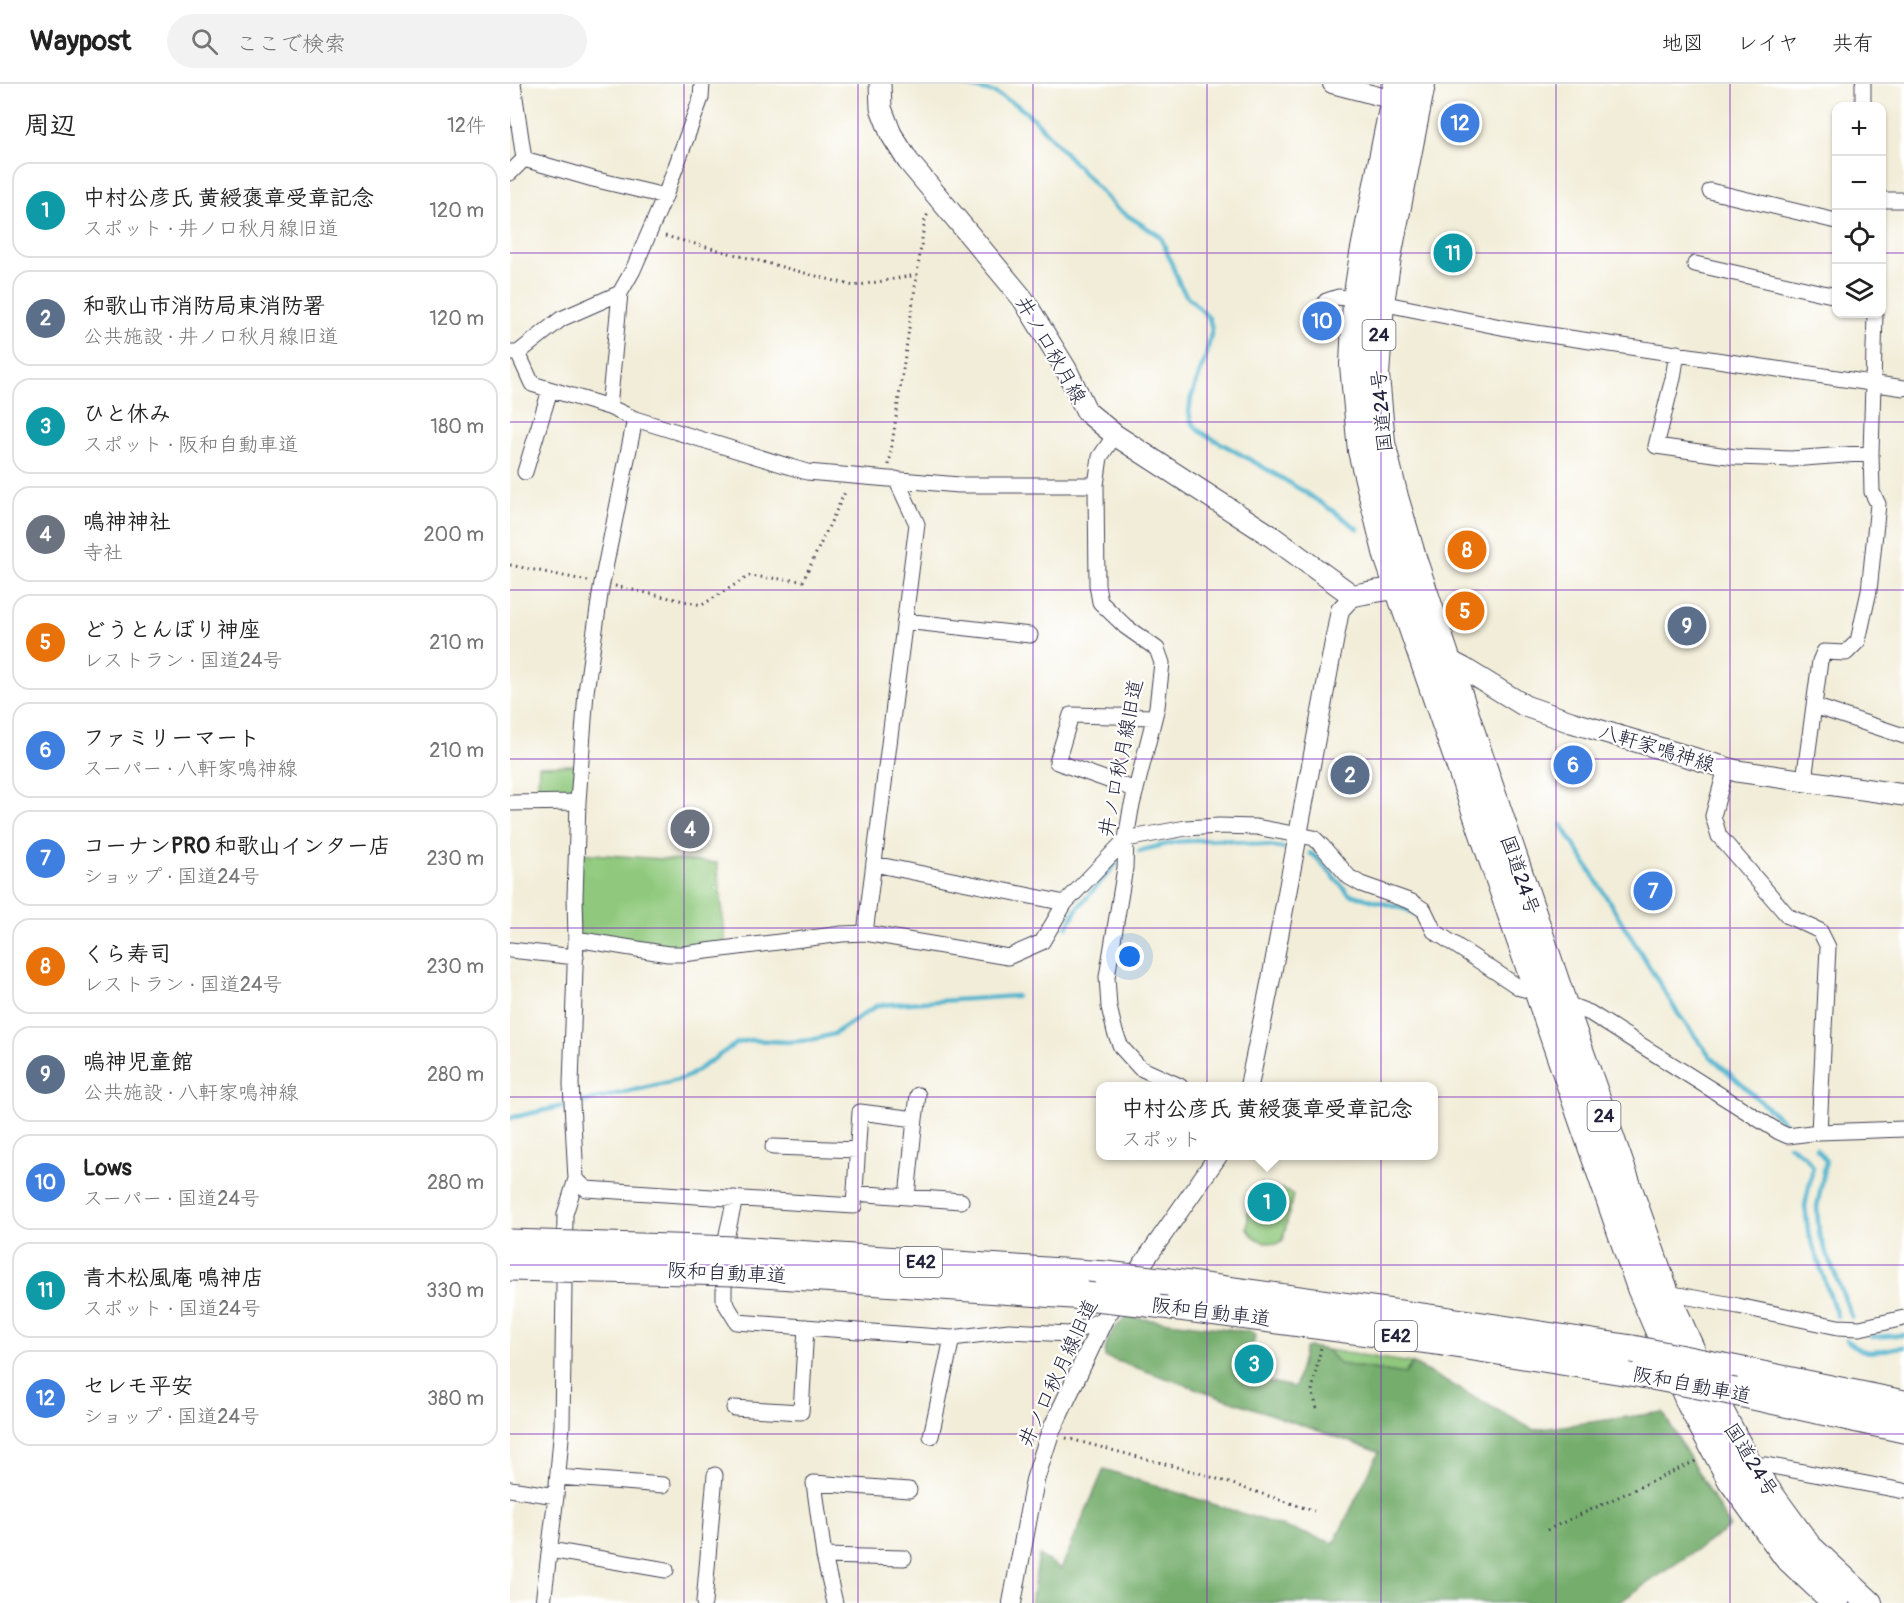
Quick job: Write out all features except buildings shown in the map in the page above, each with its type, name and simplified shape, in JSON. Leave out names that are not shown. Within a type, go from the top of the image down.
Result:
[{"type":"highway","name":"国道24号","points":[[1408,94],[1363,254],[1356,300],[1353,365],[1361,451],[1387,556],[1410,586]]},
{"type":"highway","name":"国道24号","points":[[1408,94],[1381,303],[1376,375],[1382,443],[1395,497],[1410,586],[1536,992],[1640,1288],[1690,1404],[1716,1452],[1740,1472],[1808,1546],[1869,1603]]},
{"type":"highway","name":"国道24号","points":[[1435,662],[1563,1002],[1666,1293],[1710,1391],[1740,1472],[1786,1556],[1836,1603]]},
{"type":"highway","name":"阪和自動車道","points":[[510,1244],[735,1261],[1086,1296],[1437,1341],[1637,1362],[1723,1367],[1904,1404]]},
{"type":"highway","name":"阪和自動車道","points":[[510,1267],[735,1261],[1106,1275],[1168,1282],[1437,1319],[1637,1362],[1735,1392],[1904,1429]]},
{"type":"main road","name":"井ノ口秋月線","points":[[880,84],[881,108],[891,134],[908,161],[1023,299],[1066,369],[1087,412],[1115,435],[1271,536],[1353,596]]},
{"type":"main road","points":[[1353,596],[1368,591],[1410,586]]},
{"type":"main road","name":"八軒家鳴神線","points":[[1435,662],[1483,678],[1525,706],[1726,768],[1904,795]]},
{"type":"street","points":[[513,84],[524,159]]},
{"type":"street","points":[[609,407],[620,293],[633,270],[665,196],[701,98],[702,84]]},
{"type":"street","points":[[1332,84],[1408,94]]},
{"type":"street","points":[[1863,84],[1863,102]]},
{"type":"street","points":[[510,173],[524,159]]},
{"type":"street","points":[[524,159],[593,180],[665,196]]},
{"type":"street","points":[[1710,191],[1832,219]]},
{"type":"street","points":[[1886,200],[1904,200]]},
{"type":"street","points":[[1695,264],[1832,295]]},
{"type":"street","points":[[620,293],[561,319],[514,353],[532,384],[609,407],[635,419],[807,472],[959,485],[1096,485]]},
{"type":"street","points":[[1326,301],[1338,297],[1381,303],[1516,330],[1904,388]]},
{"type":"street","points":[[1804,780],[1820,661],[1824,652],[1846,653],[1858,641],[1869,591],[1878,504],[1872,492],[1871,453],[1875,318]]},
{"type":"street","points":[[1677,353],[1656,446],[1746,458],[1791,459],[1871,453]]},
{"type":"street","points":[[525,472],[550,390]]},
{"type":"street","points":[[543,1603],[562,1426],[565,1214],[576,1179],[571,1084],[576,957],[578,802],[586,692],[602,584],[635,419]]},
{"type":"street","name":"井ノ口秋月線旧道","points":[[1115,435],[1100,457],[1096,485],[1097,585],[1100,602],[1126,627],[1157,649],[1162,663],[1154,717],[1126,839],[1125,868],[1107,977],[1109,1007],[1114,1032],[1121,1047],[1140,1068],[1171,1082]]},
{"type":"street","points":[[865,933],[917,524],[896,479]]},
{"type":"street","points":[[1250,1082],[1341,610],[1353,596]]},
{"type":"street","points":[[905,621],[1030,636]]},
{"type":"street","points":[[1814,706],[1904,736]]},
{"type":"street","points":[[1136,790],[1057,762],[1071,715],[1154,717]]},
{"type":"street","points":[[1726,768],[1713,816],[1719,836],[1788,916],[1820,931],[1828,947],[1819,1132]]},
{"type":"street","points":[[510,803],[578,802]]},
{"type":"street","points":[[576,939],[668,954],[683,954],[865,933],[1008,957],[1042,942],[1065,903],[1126,839],[1186,828],[1256,827],[1314,838],[1349,877],[1361,884],[1412,902],[1424,910],[1434,931],[1520,988],[1590,1013],[1779,1132],[1788,1136],[1819,1132],[1904,1130]]},
{"type":"street","points":[[874,864],[1065,903]]},
{"type":"street","points":[[510,950],[576,957]]},
{"type":"street","points":[[907,1197],[918,1095]]},
{"type":"street","points":[[576,1179],[586,1189],[854,1206],[860,1112],[915,1119]]},
{"type":"street","points":[[773,1147],[858,1150]]},
{"type":"street","name":"井ノ口秋月線旧道","points":[[1012,1603],[1035,1480],[1050,1433],[1104,1319],[1215,1160]]},
{"type":"street","points":[[855,1193],[961,1201]]},
{"type":"street","points":[[735,1198],[727,1234],[724,1301],[737,1322],[952,1338],[1009,1330],[1069,1334],[1104,1319]]},
{"type":"street","points":[[1640,1288],[1838,1327],[1860,1328],[1904,1318]]},
{"type":"street","points":[[734,1408],[801,1412],[806,1327]]},
{"type":"street","points":[[931,1436],[952,1338]]},
{"type":"street","points":[[1740,1472],[1766,1465],[1904,1491]]},
{"type":"street","points":[[704,1603],[715,1475]]},
{"type":"street","points":[[558,1477],[663,1485]]},
{"type":"street","points":[[835,1603],[824,1556],[814,1483],[909,1490]]},
{"type":"street","points":[[510,1489],[556,1496]]},
{"type":"street","points":[[550,1550],[666,1570]]},
{"type":"street","points":[[824,1556],[904,1558]]},
{"type":"path","points":[[896,479],[888,468],[925,219],[939,198]]},
{"type":"path","points":[[650,232],[854,286],[917,275]]},
{"type":"path","points":[[510,565],[702,605],[749,576],[802,581],[853,476]]},
{"type":"path","points":[[1317,1408],[1312,1391],[1322,1345]]},
{"type":"path","points":[[1050,1433],[1199,1473],[1314,1511]]},
{"type":"path","points":[[1547,1530],[1716,1452]]},
{"type":"green space","points":[[577,765],[574,802],[537,803],[539,766]]},
{"type":"green space","points":[[579,853],[717,863],[726,946],[678,952],[578,937]]},
{"type":"green space","points":[[1260,1184],[1289,1191],[1293,1195],[1283,1240],[1276,1244],[1259,1240],[1247,1228],[1249,1205],[1252,1195]]},
{"type":"green space","points":[[1128,1317],[1252,1332],[1255,1336],[1247,1373],[1249,1377],[1293,1387],[1296,1385],[1305,1348],[1309,1347],[1327,1350],[1339,1364],[1405,1374],[1412,1363],[1534,1430],[1663,1412],[1730,1527],[1618,1603],[1031,1603],[1039,1555],[1061,1569],[1104,1469],[1334,1543],[1379,1452],[1105,1357],[1106,1345],[1111,1334]]},
{"type":"green space","points":[[1327,1350],[1412,1363],[1405,1374],[1339,1364]]},
{"type":"waterway","points":[[961,84],[995,93],[1017,105],[1034,119],[1116,208],[1161,237],[1180,285],[1186,295],[1209,318],[1212,329],[1206,356],[1191,398],[1189,412],[1191,421],[1199,431],[1300,489],[1358,529]]},
{"type":"waterway","points":[[1562,825],[1679,1015],[1711,1057],[1785,1123]]},
{"type":"waterway","points":[[1139,851],[1175,842],[1220,839],[1283,848]]},
{"type":"waterway","points":[[1310,853],[1349,894],[1405,909],[1420,916]]},
{"type":"waterway","points":[[1067,927],[1076,910],[1116,864]]},
{"type":"waterway","points":[[579,1103],[689,1076],[737,1043],[750,1040],[788,1042],[812,1040],[834,1034],[878,1005],[1016,996]]},
{"type":"waterway","points":[[510,1118],[563,1106]]},
{"type":"waterway","points":[[1789,1145],[1805,1156],[1813,1167],[1805,1206],[1808,1231],[1837,1316]]},
{"type":"waterway","points":[[1816,1148],[1826,1161],[1817,1207],[1819,1234],[1852,1317]]},
{"type":"waterway","points":[[1871,1337],[1904,1335]]},
{"type":"waterway","points":[[1847,1340],[1868,1352],[1904,1347]]},
{"type":"place","name":"セレモ平安","points":[[1460,123]]},
{"type":"place","name":"青木松風庵 鳴神店","points":[[1453,253]]},
{"type":"place","name":"Lows","points":[[1322,321]]},
{"type":"place","name":"くら寿司","points":[[1467,550]]},
{"type":"place","name":"どうとんぼり神座","points":[[1465,611]]},
{"type":"place","name":"嗚神児童館","points":[[1687,626]]},
{"type":"place","name":"ファミリーマート","points":[[1573,765]]},
{"type":"place","name":"和歌山市消防局東消防署","points":[[1350,775]]},
{"type":"place","name":"鳴神神社","points":[[690,829]]},
{"type":"place","name":"コーナンPRO 和歌山インター店","points":[[1653,891]]},
{"type":"place","name":"中村公彦氏 黄綬褒章受章記念","points":[[1267,1202]]},
{"type":"place","name":"ひと休み","points":[[1254,1364]]}]
